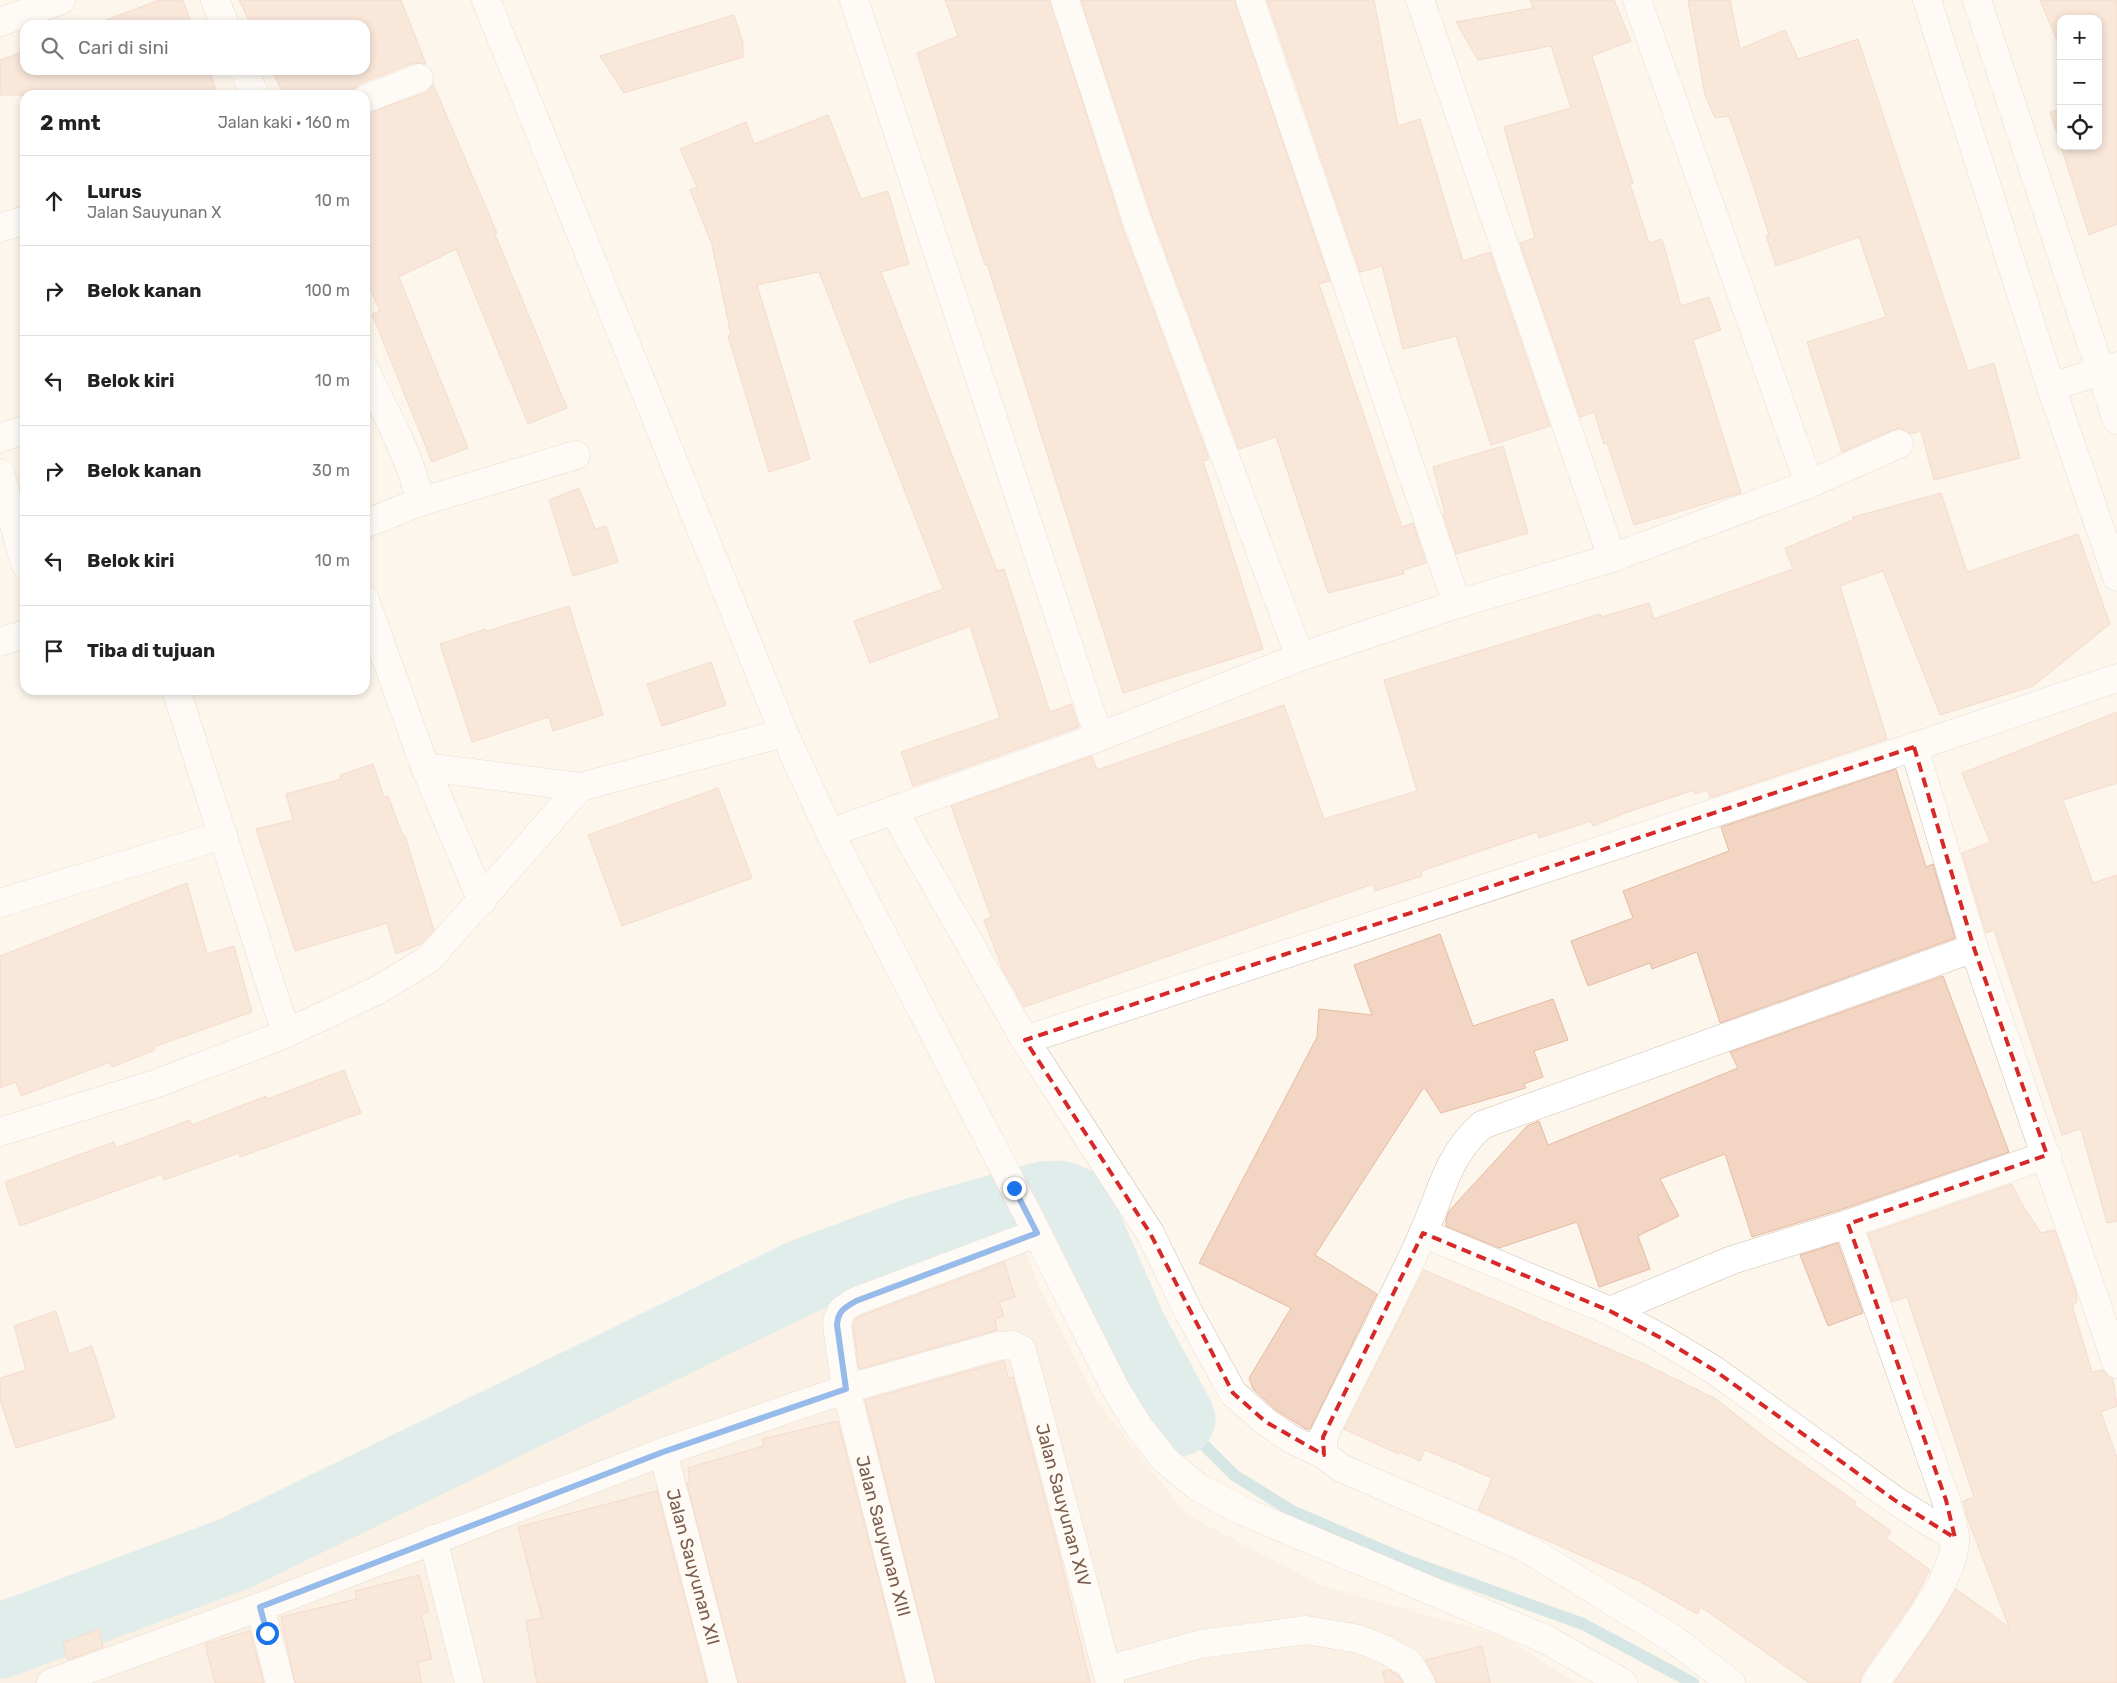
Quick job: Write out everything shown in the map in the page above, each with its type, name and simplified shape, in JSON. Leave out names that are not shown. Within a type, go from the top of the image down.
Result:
[{"type":"street","points":[[0,22],[61,0]]},
{"type":"street","points":[[215,0],[223,20]]},
{"type":"street","points":[[486,0],[784,733],[830,834],[1014,1188],[1115,1388],[1139,1427],[1166,1460],[1199,1488],[1243,1511],[1545,1639],[1623,1683]]},
{"type":"street","points":[[854,0],[1099,736]]},
{"type":"street","points":[[1065,0],[1138,224],[1300,657]]},
{"type":"street","points":[[1250,0],[1457,604]]},
{"type":"street","points":[[1420,0],[1612,558]]},
{"type":"street","points":[[1637,0],[1809,484]]},
{"type":"street","points":[[1926,0],[2051,387],[2117,576]]},
{"type":"street","points":[[1977,0],[2108,368],[2117,420]]},
{"type":"street","points":[[246,75],[253,90]]},
{"type":"street","points":[[370,98],[419,78]]},
{"type":"street","points":[[0,228],[20,222]]},
{"type":"street","points":[[2051,387],[2108,368]]},
{"type":"street","points":[[370,381],[400,445],[417,488],[420,502]]},
{"type":"street","points":[[0,438],[20,432]]},
{"type":"street","points":[[830,834],[1099,736],[1300,657],[1457,604],[1612,558],[1809,484],[1898,444]]},
{"type":"street","points":[[370,522],[420,502],[576,455]]},
{"type":"street","points":[[0,472],[20,546]]},
{"type":"street","points":[[370,614],[425,767],[482,901]]},
{"type":"street","points":[[0,642],[20,636]]},
{"type":"street","points":[[1025,1040],[1914,747],[2117,678]]},
{"type":"street","points":[[178,695],[286,1033]]},
{"type":"street","points":[[425,767],[580,787],[784,733]]},
{"type":"street","points":[[1914,747],[1974,948],[2117,1364]]},
{"type":"street","points":[[0,1132],[155,1084],[286,1033],[376,991],[429,959],[482,901],[580,787]]},
{"type":"street","points":[[893,810],[1025,1040],[1150,1233],[1189,1313],[1233,1393],[1266,1422],[1291,1439],[1324,1455],[1341,1468],[1526,1548],[1672,1638],[1732,1683]]},
{"type":"street","points":[[0,903],[223,835]]},
{"type":"street","points":[[1324,1455],[1323,1437],[1423,1233],[1444,1178],[1466,1139],[1482,1125],[1974,948]]},
{"type":"street","points":[[1610,1311],[1732,1260],[1848,1224],[2046,1154]]},
{"type":"street","name":"Jalan Sauyunan XIII","points":[[921,1683],[846,1389],[837,1325],[838,1314],[843,1308],[856,1301],[1032,1223]]},
{"type":"street","points":[[1848,1224],[1946,1500],[1955,1538],[1950,1564],[1935,1594],[1875,1683]]},
{"type":"street","points":[[1423,1233],[1610,1311],[1661,1338],[1714,1370],[1896,1500],[1955,1538]]},
{"type":"street","name":"Jalan Sauyunan XIV","points":[[846,1389],[998,1346],[1012,1345],[1022,1350],[1108,1676]]},
{"type":"street","points":[[51,1683],[260,1607],[432,1539],[663,1452],[846,1389]]},
{"type":"street","name":"Jalan Sauyunan XII","points":[[663,1452],[723,1683]]},
{"type":"street","points":[[432,1539],[469,1683]]},
{"type":"street","points":[[260,1607],[280,1683]]},
{"type":"street","points":[[1108,1676],[1201,1644],[1306,1630],[1359,1639],[1386,1650],[1409,1663],[1421,1683]]},
{"type":"highlighted area","points":[[1914,747],[1974,948],[2047,1155],[1848,1224],[1946,1500],[1955,1538],[1896,1501],[1714,1370],[1661,1338],[1610,1311],[1423,1233],[1323,1437],[1324,1455],[1266,1422],[1233,1393],[1150,1233],[1025,1040]]},
{"type":"shaded area","points":[[1014,1223],[1041,1291],[1096,1400],[1186,1514],[1320,1585],[1504,1637],[1576,1683],[0,1683],[0,1668],[352,1512],[799,1301]]},
{"type":"building","points":[[159,0],[183,0],[190,20],[106,20]]},
{"type":"building","points":[[239,0],[401,0],[426,64],[413,63],[359,84],[352,90],[282,90],[274,75],[370,75],[370,20],[249,20]]},
{"type":"building","points":[[945,0],[1050,0],[1123,229],[1209,459],[1203,461],[1263,649],[1123,693],[987,264],[985,265],[917,53],[958,36]]},
{"type":"building","points":[[1081,0],[1235,0],[1330,281],[1319,284],[1402,527],[1413,523],[1426,563],[1403,570],[1404,574],[1328,593],[1276,437],[1239,449],[1153,219]]},
{"type":"building","points":[[1267,0],[1374,0],[1398,126],[1420,119],[1463,261],[1490,252],[1550,426],[1491,445],[1456,336],[1403,349],[1382,266],[1360,272]]},
{"type":"building","points":[[1530,0],[1614,0],[1631,41],[1592,56],[1633,183],[1630,184],[1649,243],[1662,239],[1681,306],[1709,297],[1721,330],[1693,340],[1741,493],[1634,525],[1607,443],[1604,444],[1594,412],[1580,417],[1520,243],[1535,238],[1504,127],[1571,108],[1551,46],[1478,60],[1456,22],[1533,8]]},
{"type":"building","points":[[1688,0],[1730,0],[1740,49],[1785,30],[1798,59],[1858,39],[1968,371],[1994,363],[2020,458],[1934,480],[1921,431],[1910,434],[1900,428],[1842,452],[1807,342],[1886,317],[1859,237],[1776,266],[1766,236],[1769,235],[1729,116],[1715,118],[1705,95]]},
{"type":"building","points":[[2040,0],[2117,0],[2117,224],[2089,235],[2062,150],[2102,150],[2102,15],[2057,15],[2057,40]]},
{"type":"building","points":[[734,15],[743,43],[743,57],[624,93],[600,56]]},
{"type":"building","points":[[20,53],[20,75],[211,75],[216,90],[20,90],[20,95],[0,95],[0,60]]},
{"type":"building","points":[[433,84],[497,233],[495,234],[567,408],[528,424],[456,249],[399,277],[468,448],[432,462],[372,314],[380,311],[370,291],[370,112],[425,93]]},
{"type":"building","points":[[2057,110],[2057,133],[2050,112]]},
{"type":"building","points":[[828,115],[861,199],[888,191],[909,264],[881,272],[997,571],[1004,569],[1050,712],[1071,704],[1079,727],[913,786],[901,752],[1000,718],[970,626],[870,663],[854,621],[943,589],[819,272],[757,285],[810,459],[769,472],[728,336],[731,335],[712,245],[690,190],[697,187],[680,149],[746,122],[754,144]]},
{"type":"building","points":[[1503,446],[1528,533],[1456,554],[1443,514],[1445,514],[1433,467]]},
{"type":"building","points":[[579,488],[595,529],[606,526],[618,562],[573,576],[549,500]]},
{"type":"building","points":[[1941,493],[1967,572],[2078,534],[2110,624],[2033,686],[1940,715],[1883,571],[1840,586],[1887,739],[1710,798],[1708,790],[1695,794],[1694,790],[1625,813],[1593,826],[1591,821],[1539,838],[1537,832],[1421,871],[1422,876],[1375,891],[1373,884],[1024,1007],[1002,968],[984,920],[991,917],[951,806],[1092,756],[1097,770],[1284,705],[1324,819],[1417,791],[1384,680],[1600,614],[1601,617],[1649,603],[1654,619],[1793,569],[1785,548],[1853,520],[1853,517]]},
{"type":"building","points":[[569,606],[603,715],[553,731],[549,717],[472,742],[440,644]]},
{"type":"building","points":[[711,662],[726,705],[662,726],[647,684]]},
{"type":"building","points":[[2117,712],[2117,783],[2063,800],[2093,883],[2117,875],[2117,1221],[2107,1223],[2081,1129],[2062,1135],[1994,930],[1986,933],[1962,853],[1990,842],[1962,773]]},
{"type":"building","points":[[373,764],[384,797],[388,796],[403,836],[405,836],[434,930],[421,944],[396,954],[387,923],[295,951],[256,829],[293,820],[286,794],[341,779],[340,775]]},
{"type":"building","points":[[1896,769],[1926,867],[1933,864],[1955,938],[1720,1023],[1697,952],[1652,969],[1650,963],[1588,986],[1571,941],[1633,918],[1623,891],[1729,851],[1721,827]]},
{"type":"building","points":[[718,788],[752,878],[622,926],[588,835]]},
{"type":"building","points":[[187,883],[207,954],[234,946],[252,1012],[154,1047],[155,1050],[112,1067],[110,1062],[21,1096],[16,1082],[0,1088],[0,956]]},
{"type":"building","points":[[1440,934],[1473,1026],[1553,999],[1568,1040],[1534,1051],[1543,1077],[1524,1084],[1526,1088],[1441,1113],[1424,1087],[1315,1255],[1377,1294],[1310,1429],[1306,1429],[1276,1410],[1253,1389],[1249,1378],[1291,1308],[1199,1263],[1317,1037],[1319,1009],[1372,1015],[1354,965]]},
{"type":"building","points":[[1943,976],[2009,1152],[1843,1209],[1752,1237],[1725,1154],[1660,1179],[1679,1216],[1638,1236],[1650,1269],[1599,1287],[1577,1222],[1499,1248],[1446,1226],[1449,1211],[1527,1126],[1539,1121],[1548,1145],[1738,1068],[1730,1052]]},
{"type":"building","points":[[344,1070],[361,1113],[240,1157],[239,1153],[164,1180],[162,1174],[20,1226],[5,1182],[114,1142],[116,1148],[190,1120],[192,1125],[266,1096],[267,1099]]},
{"type":"building","points":[[2012,1184],[2022,1204],[2041,1233],[2055,1230],[2076,1292],[2077,1302],[2072,1305],[2092,1372],[2103,1370],[2107,1376],[2113,1379],[2117,1406],[2101,1412],[2117,1458],[2117,1683],[1894,1683],[1937,1621],[1956,1589],[2009,1627],[1968,1520],[1963,1501],[1974,1497],[1907,1297],[1892,1302],[1868,1234]]},
{"type":"building","points":[[1838,1243],[1863,1313],[1828,1326],[1800,1255]]},
{"type":"building","points":[[1004,1262],[1015,1297],[999,1302],[1004,1316],[995,1319],[997,1330],[859,1369],[853,1325],[855,1320],[863,1315]]},
{"type":"building","points":[[1424,1270],[1647,1365],[1716,1399],[1768,1440],[1856,1502],[1854,1505],[1891,1531],[1886,1538],[1930,1570],[1911,1604],[1862,1674],[1860,1683],[1809,1683],[1701,1607],[1697,1614],[1639,1581],[1478,1510],[1492,1478],[1425,1450],[1420,1461],[1400,1452],[1398,1454],[1344,1429]]},
{"type":"building","points":[[56,1311],[69,1354],[92,1346],[115,1418],[16,1448],[0,1400],[0,1378],[26,1370],[14,1326]]},
{"type":"building","points":[[1004,1361],[1008,1378],[1013,1377],[1059,1553],[1090,1683],[936,1683],[865,1400]]},
{"type":"building","points":[[838,1421],[905,1683],[738,1683],[687,1483],[690,1483],[688,1468],[764,1446],[762,1439]]},
{"type":"building","points":[[657,1491],[707,1683],[537,1683],[526,1621],[542,1618],[518,1527]]},
{"type":"building","points":[[419,1575],[429,1612],[421,1614],[432,1659],[417,1662],[422,1683],[295,1683],[281,1617],[357,1599],[355,1591]]},
{"type":"building","points":[[99,1629],[103,1647],[68,1660],[63,1643]]},
{"type":"building","points":[[250,1631],[264,1683],[215,1683],[205,1644]]},
{"type":"building","points":[[1482,1646],[1490,1683],[1437,1683],[1426,1660]]},
{"type":"building","points":[[1389,1670],[1398,1675],[1403,1683],[1385,1683],[1383,1671]]},
{"type":"waterway","points":[[0,1641],[234,1554],[804,1276],[918,1234],[1043,1199],[1060,1198],[1075,1204],[1129,1328],[1178,1419]]},
{"type":"waterway","points":[[1178,1419],[1234,1475],[1292,1511],[1408,1561],[1583,1624],[1693,1683]]},
{"type":"route","points":[[267,1633],[260,1607],[432,1539],[663,1452],[846,1389],[837,1325],[838,1314],[843,1308],[856,1301],[1037,1233],[1014,1188]]}]
